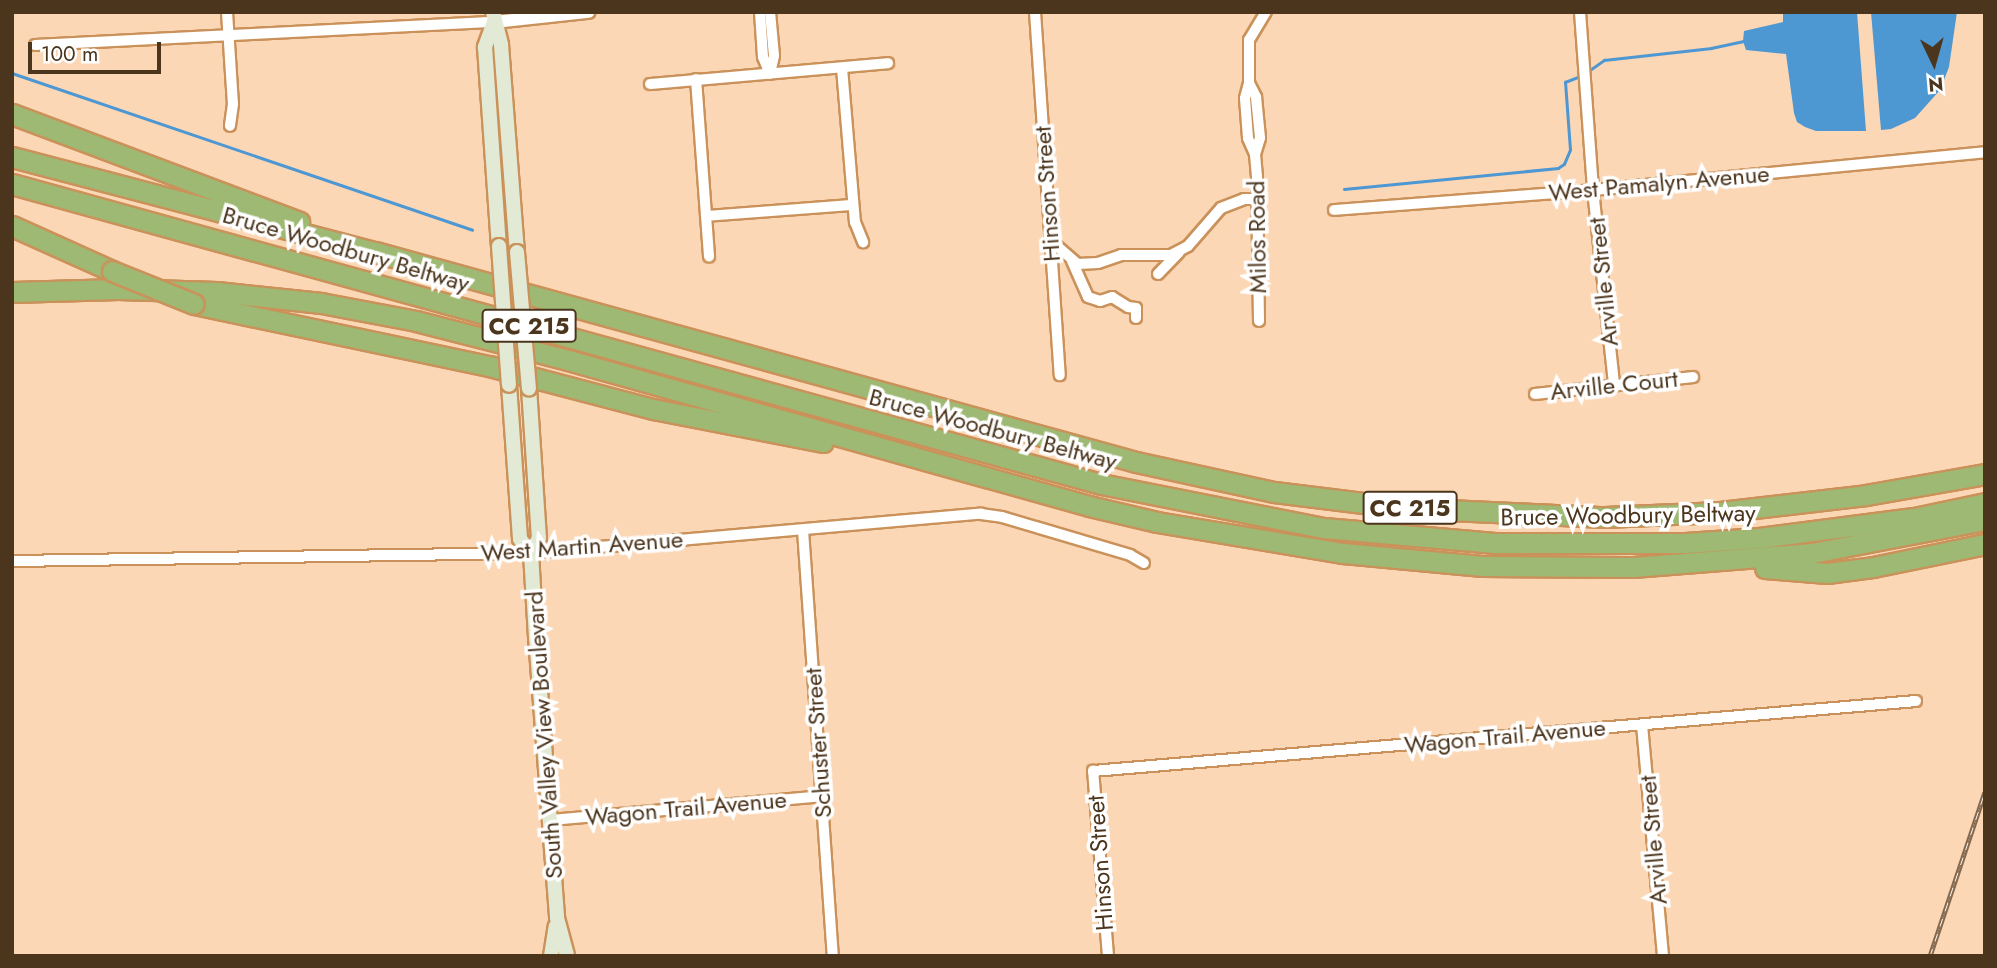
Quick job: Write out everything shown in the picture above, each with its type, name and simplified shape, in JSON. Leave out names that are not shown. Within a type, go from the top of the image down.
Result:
[{"type":"highway","points":[[12,114],[150,163],[375,252]]},
{"type":"highway","name":"Bruce Woodbury Beltway","points":[[12,157],[375,252],[1136,462],[1274,492],[1404,508],[1605,517],[1720,512],[1866,495],[1985,472]]},
{"type":"highway","name":"Bruce Woodbury Beltway","points":[[12,184],[1101,484],[1324,528],[1497,543],[1685,543],[1900,520],[1985,503]]},
{"type":"highway","points":[[12,226],[115,280],[194,304],[489,366],[653,410],[934,461]]},
{"type":"highway","points":[[12,292],[115,280]]},
{"type":"highway","points":[[12,301],[115,280]]},
{"type":"highway","name":"CC 215","points":[[115,280],[321,303],[416,321],[1157,522],[1343,553],[1482,566],[1541,568],[1709,563],[1812,553],[1985,520]]},
{"type":"highway","points":[[1709,563],[1826,573],[1873,567],[1985,544]]},
{"type":"main road","name":"South Valley View Boulevard","points":[[493,17],[485,47],[499,246],[520,539],[531,553]]},
{"type":"main road","name":"South Valley View Boulevard","points":[[493,17],[501,45],[529,388],[539,538],[531,553],[557,918],[567,956]]},
{"type":"main road","name":"South Valley View Boulevard","points":[[551,956],[557,918]]},
{"type":"street","points":[[227,12],[233,104],[230,126]]},
{"type":"street","points":[[35,45],[229,37],[588,12]]},
{"type":"street","points":[[760,12],[763,57],[770,74]]},
{"type":"street","points":[[769,12],[774,56],[770,74]]},
{"type":"street","name":"Hinson Street","points":[[1035,12],[1060,375]]},
{"type":"street","name":"Arville Street","points":[[1580,12],[1593,190],[1614,384]]},
{"type":"street","name":"Milos Road","points":[[1259,321],[1255,154],[1259,141],[1256,97],[1249,83],[1248,46],[1253,30],[1266,13]]},
{"type":"street","points":[[650,85],[888,63]]},
{"type":"street","points":[[842,68],[853,205],[857,230],[863,242]]},
{"type":"street","points":[[696,79],[709,257]]},
{"type":"street","name":"West Pamalyn Avenue","points":[[1334,210],[1593,190],[1985,152]]},
{"type":"street","points":[[1158,274],[1208,225],[1221,208],[1244,199],[1257,199]]},
{"type":"street","points":[[706,216],[853,205]]},
{"type":"street","points":[[1050,240],[1070,258],[1084,264],[1121,255],[1180,252]]},
{"type":"street","points":[[1070,258],[1088,296],[1100,300],[1112,297],[1128,307],[1136,308],[1136,318]]},
{"type":"street","name":"Arville Court","points":[[1535,394],[1693,377]]},
{"type":"street","name":"West Martin Avenue","points":[[12,561],[531,553],[981,514],[1002,517],[1129,555],[1144,563]]},
{"type":"street","name":"Schuster Street","points":[[803,530],[833,956]]},
{"type":"street","name":"Wagon Trail Avenue","points":[[1093,771],[1916,701]]},
{"type":"street","name":"Arville Street","points":[[1642,725],[1663,956]]},
{"type":"street","name":"Hinson Street","points":[[1093,771],[1108,956]]},
{"type":"street","name":"Wagon Trail Avenue","points":[[550,820],[822,796]]},
{"type":"water","points":[[1783,12],[1857,12],[1866,131],[1816,131],[1797,122],[1786,54],[1746,50],[1744,31],[1783,22]]},
{"type":"water","points":[[1871,12],[1957,12],[1949,67],[1940,90],[1915,118],[1891,129],[1881,130]]},
{"type":"waterway","points":[[1587,72],[1604,60],[1711,48],[1743,41]]},
{"type":"waterway","points":[[12,73],[472,230]]},
{"type":"waterway","points":[[1344,189],[1558,168],[1564,164],[1570,150],[1565,82],[1581,76]]},
{"type":"railway","points":[[1930,956],[1985,792]]}]
